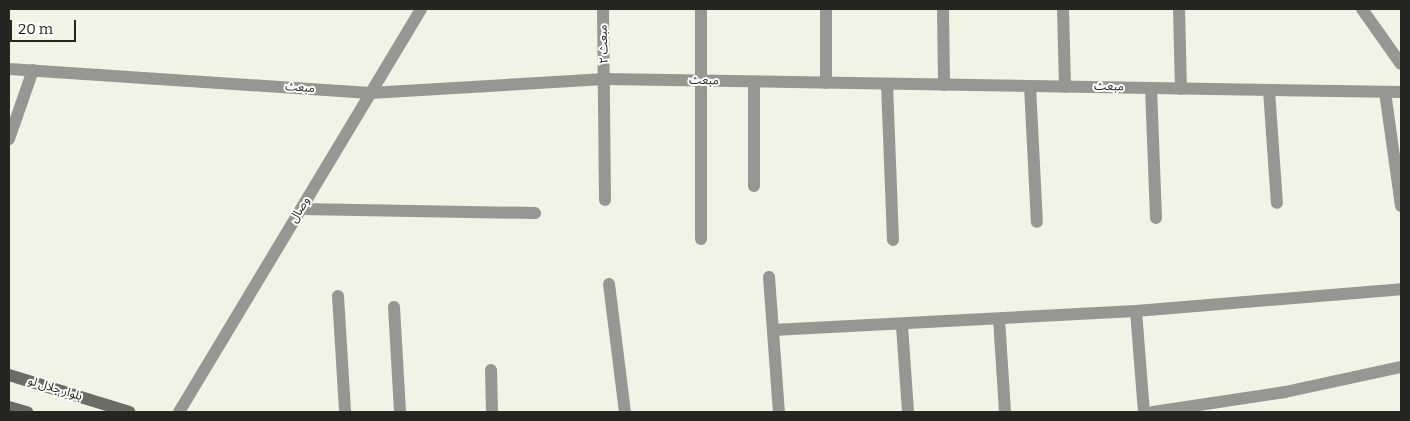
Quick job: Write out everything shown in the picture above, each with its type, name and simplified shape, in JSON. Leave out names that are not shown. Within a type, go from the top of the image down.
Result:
[{"type":"main road","name":"بلوار جلال لو","points":[[9,374],[129,412]]},
{"type":"main road","points":[[9,407],[27,412]]},
{"type":"street","name":"وصال","points":[[179,412],[421,9]]},
{"type":"street","name":"مبعث ۲","points":[[603,9],[605,200]]},
{"type":"street","points":[[701,9],[701,239]]},
{"type":"street","points":[[826,9],[826,83]]},
{"type":"street","points":[[944,9],[944,84]]},
{"type":"street","points":[[1063,9],[1065,87]]},
{"type":"street","points":[[1179,9],[1181,88]]},
{"type":"street","points":[[1362,9],[1401,64]]},
{"type":"street","name":"مبعث","points":[[9,69],[370,93],[605,79],[1401,92]]},
{"type":"street","points":[[9,139],[33,70]]},
{"type":"street","points":[[754,82],[754,186]]},
{"type":"street","points":[[887,84],[894,240]]},
{"type":"street","points":[[1030,86],[1037,222]]},
{"type":"street","points":[[1151,88],[1156,218]]},
{"type":"street","points":[[1269,90],[1277,204]]},
{"type":"street","points":[[1385,92],[1401,206]]},
{"type":"street","points":[[301,209],[535,213]]},
{"type":"street","points":[[769,277],[779,412]]},
{"type":"street","points":[[609,284],[625,412]]},
{"type":"street","points":[[773,330],[902,326],[1136,311],[1401,289]]},
{"type":"street","points":[[338,296],[345,412]]},
{"type":"street","points":[[394,307],[400,412]]},
{"type":"street","points":[[1136,311],[1144,412]]},
{"type":"street","points":[[999,319],[1005,412]]},
{"type":"street","points":[[902,326],[908,412]]},
{"type":"street","points":[[1153,412],[1285,392],[1401,367]]},
{"type":"street","points":[[491,370],[492,412]]}]
